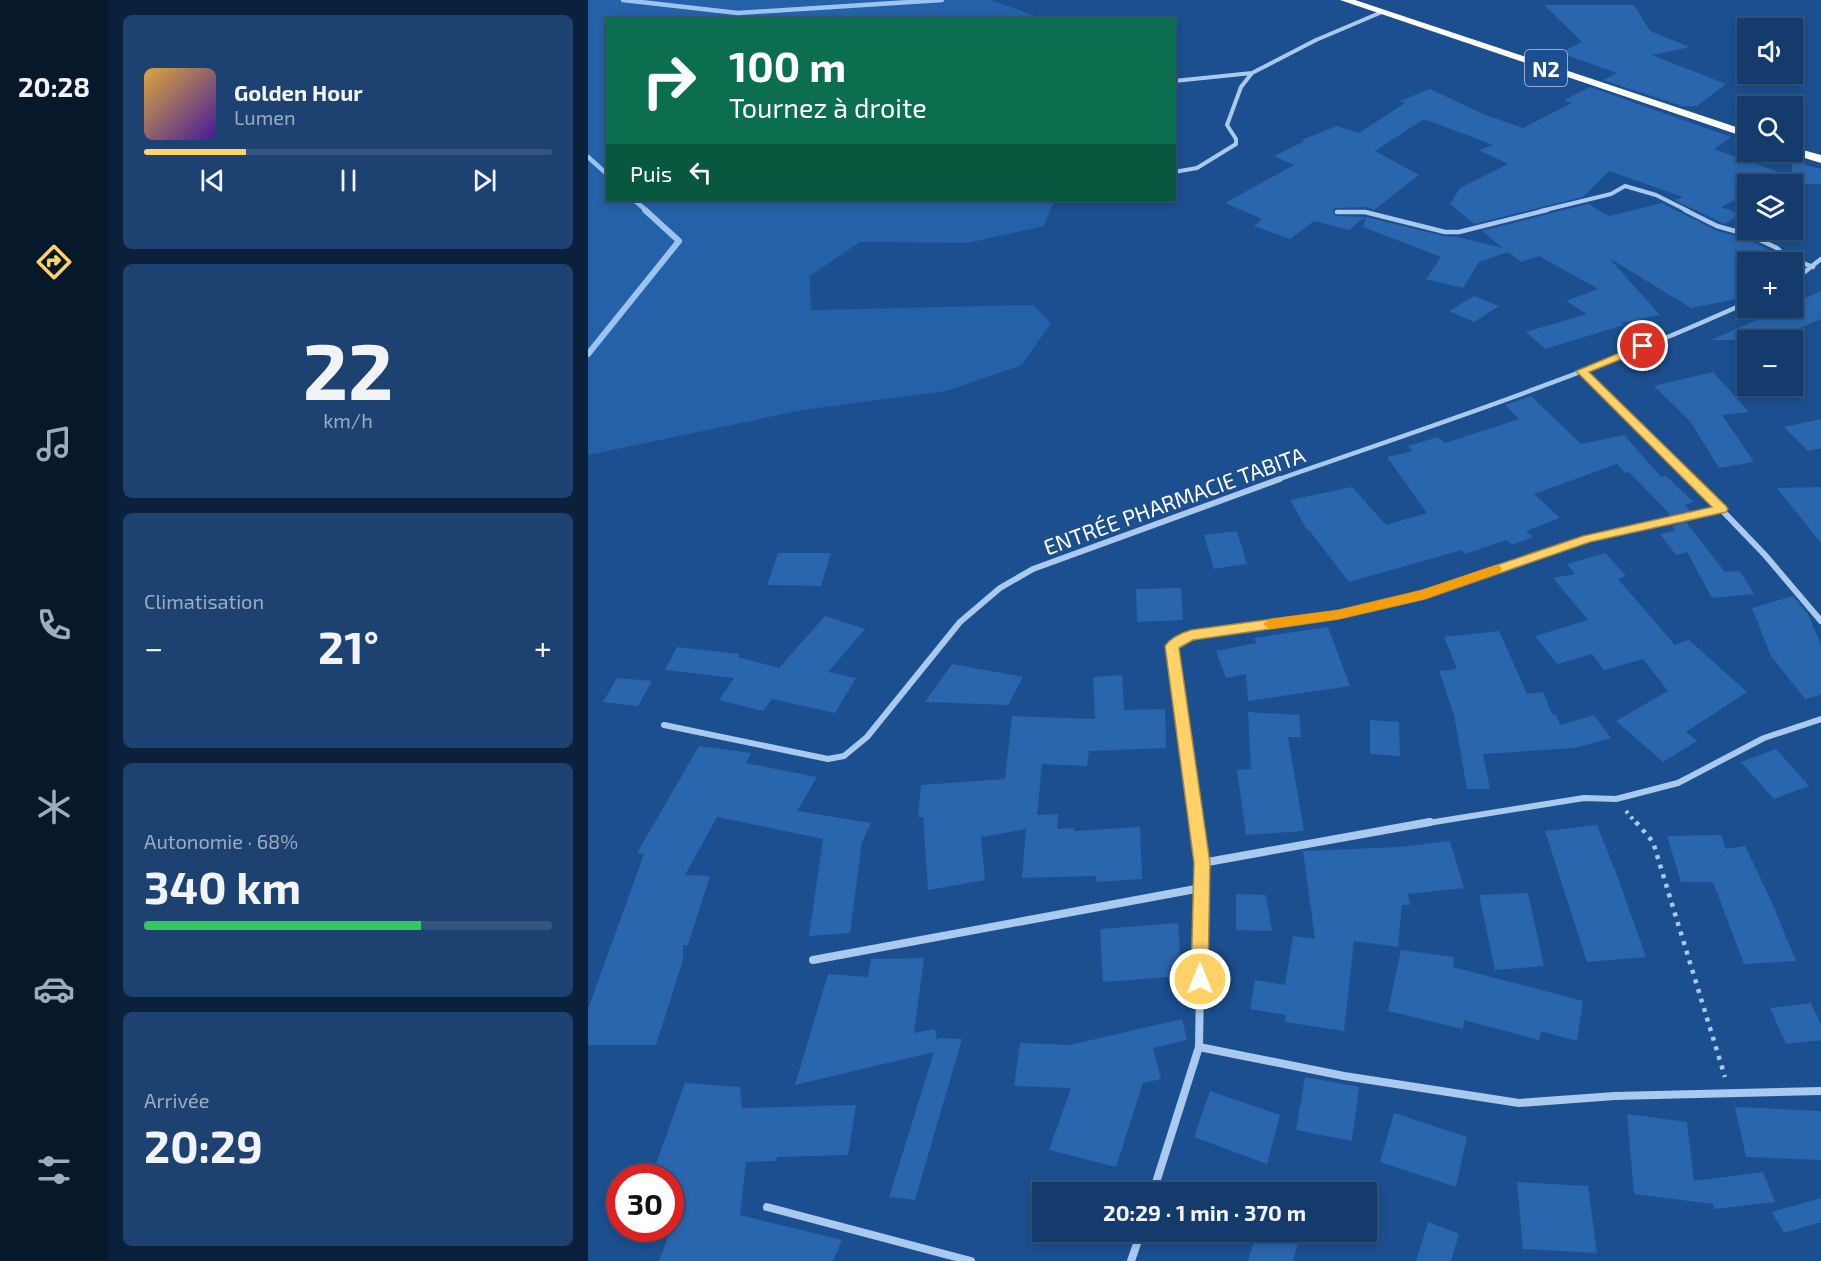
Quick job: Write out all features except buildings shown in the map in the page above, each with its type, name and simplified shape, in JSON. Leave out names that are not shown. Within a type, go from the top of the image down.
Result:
[{"type":"highway","name":"N2","points":[[1345,0],[1737,131]]},
{"type":"highway","points":[[1803,153],[1820,157]]},
{"type":"street","points":[[1176,81],[1252,73],[1316,40],[1382,12]]},
{"type":"street","points":[[1176,172],[1197,168],[1236,144],[1236,139],[1227,125],[1241,87],[1252,73]]},
{"type":"street","points":[[1338,212],[1365,212],[1445,232],[1459,232],[1611,194],[1625,186],[1656,195],[1717,226],[1749,235],[1776,248],[1785,256],[1813,267]]},
{"type":"street","points":[[1803,274],[1821,259]]},
{"type":"street","name":"ENTRÉE PHARMACIE TABITA","points":[[664,725],[828,759],[844,756],[867,737],[960,622],[1000,588],[1033,569],[1202,506],[1510,399],[1737,307]]},
{"type":"street","points":[[1582,371],[1772,561],[1821,621]]},
{"type":"street","points":[[1156,1182],[1199,1047],[1202,863],[1172,646],[1180,639],[1191,635],[1339,614],[1425,594],[1587,539],[1722,509]]},
{"type":"street","points":[[1202,863],[1504,809],[1584,798],[1616,799],[1678,783],[1764,738],[1821,719]]},
{"type":"street","points":[[813,960],[1201,888]]},
{"type":"street","points":[[1199,1047],[1344,1076],[1518,1103],[1615,1096],[1821,1091]]},
{"type":"street","points":[[766,1207],[971,1261]]},
{"type":"street","points":[[1131,1261],[1138,1242]]},
{"type":"path","points":[[1616,799],[1653,842],[1730,1095]]},
{"type":"shaded area","points":[[588,0],[991,0],[1041,18],[606,18],[606,201],[1054,201],[1044,226],[968,243],[860,242],[810,276],[811,310],[1033,305],[1051,323],[1022,365],[946,391],[803,410],[588,455]]},
{"type":"waterway","points":[[623,0],[738,13],[942,0]]},
{"type":"waterway","points":[[588,157],[606,173]]},
{"type":"waterway","points":[[635,201],[647,211]]},
{"type":"waterway","points":[[588,354],[679,241],[645,210]]},
{"type":"slow traffic","points":[[1270,624],[1339,614],[1425,594],[1496,569]]},
{"type":"route","points":[[1200,979],[1202,863],[1172,646],[1180,639],[1191,635],[1339,614],[1425,594],[1587,539],[1722,509],[1582,371],[1643,346]]}]
